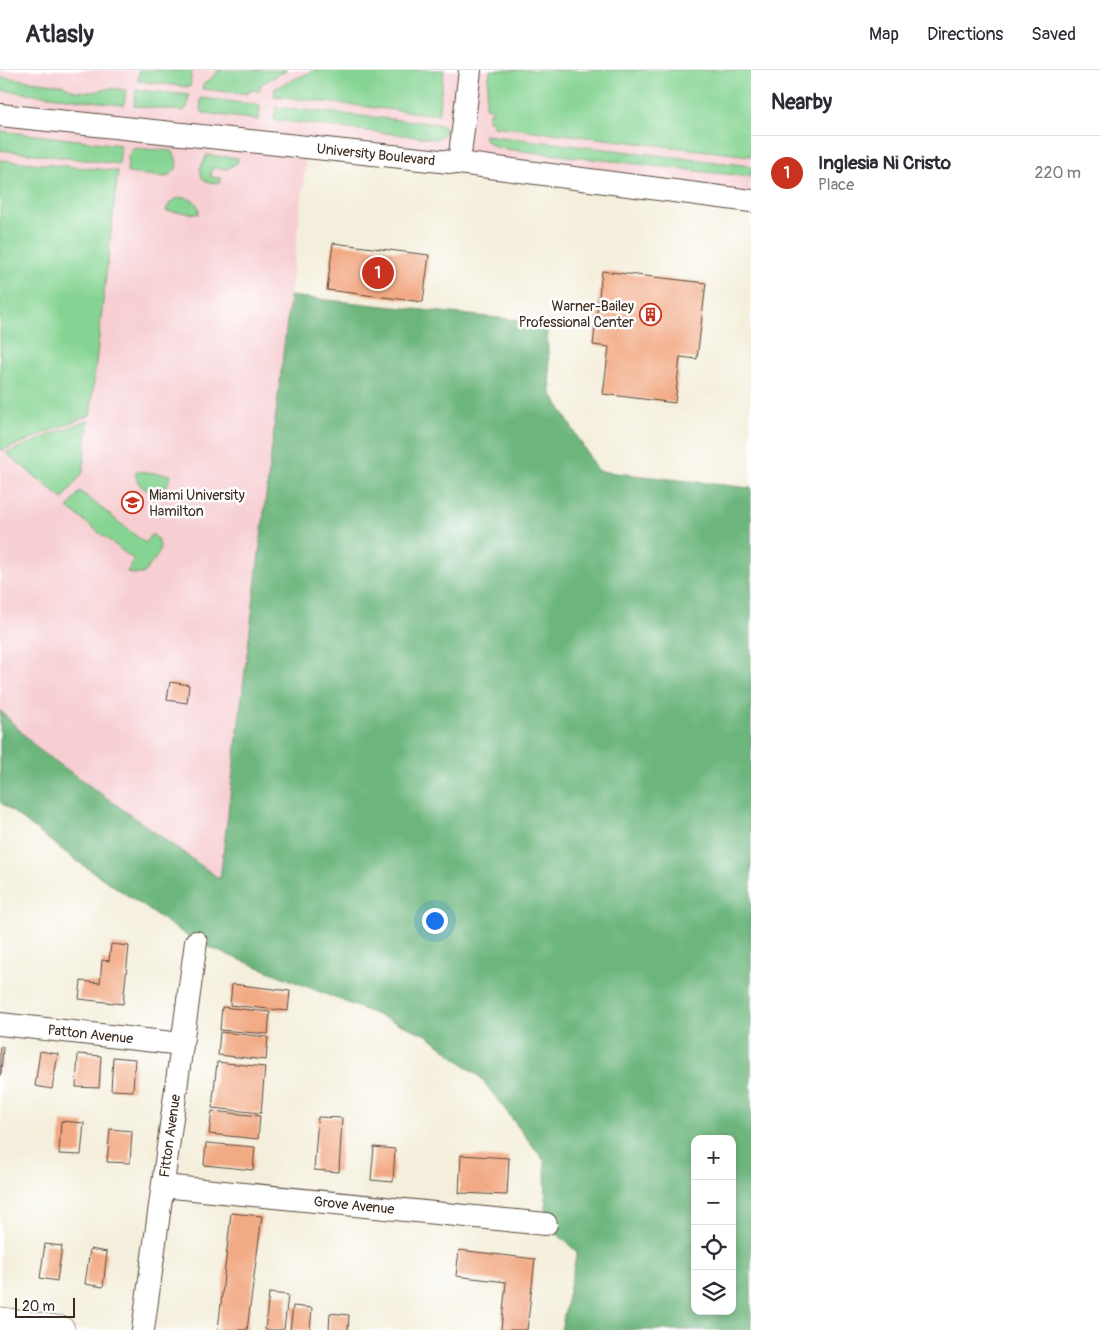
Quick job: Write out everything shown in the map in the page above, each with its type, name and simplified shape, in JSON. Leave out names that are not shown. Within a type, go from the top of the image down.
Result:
[{"type":"main road","points":[[0,1321],[61,1330]]},
{"type":"street","points":[[459,163],[470,70]]},
{"type":"street","name":"University Boulevard","points":[[0,115],[459,163],[751,201]]},
{"type":"street","name":"Fitton Avenue","points":[[143,1330],[196,942]]},
{"type":"street","name":"Patton Avenue","points":[[0,1024],[182,1044]]},
{"type":"street","name":"Grove Avenue","points":[[163,1186],[546,1224]]},
{"type":"shaded area","name":"Miami University Hamilton","points":[[0,70],[751,70],[751,201],[308,148],[220,880],[37,748],[0,710]]},
{"type":"green space","points":[[139,70],[192,70],[190,87],[138,81]]},
{"type":"green space","points":[[218,70],[287,70],[261,84],[259,91],[249,90],[248,94],[202,89],[203,85]]},
{"type":"green space","points":[[315,70],[444,70],[438,115],[274,96],[275,88]]},
{"type":"green space","points":[[490,70],[751,70],[751,156],[493,126],[493,121],[488,121],[489,112],[492,112],[493,109],[485,107]]},
{"type":"green space","points":[[0,77],[63,85],[75,91],[93,92],[110,88],[126,90],[124,105],[0,90]]},
{"type":"green space","points":[[136,90],[189,95],[187,108],[183,111],[134,106]]},
{"type":"green space","points":[[201,98],[260,105],[259,120],[203,113],[200,109]]},
{"type":"green space","points":[[276,107],[438,124],[446,128],[444,134],[436,139],[274,120]]},
{"type":"green space","points":[[0,131],[121,145],[119,164],[0,150]]},
{"type":"green space","points":[[484,135],[751,166],[751,177],[497,148],[486,141]]},
{"type":"green space","points":[[133,148],[173,151],[177,162],[176,169],[169,176],[165,177],[127,173],[128,157]]},
{"type":"green space","points":[[207,155],[238,158],[238,162],[227,169],[212,168],[211,177],[221,178],[220,183],[208,182],[202,178],[200,168]]},
{"type":"green space","points":[[0,160],[118,171],[90,415],[2,451],[0,449]]},
{"type":"green space","points":[[184,197],[191,199],[195,203],[199,214],[166,211],[172,201]]},
{"type":"green space","points":[[290,296],[546,323],[551,393],[598,471],[751,488],[751,1330],[561,1330],[577,1252],[546,1224],[545,1162],[481,1078],[427,1035],[196,942],[74,859],[0,802],[0,710],[37,748],[220,879]]},
{"type":"green space","points":[[88,420],[83,472],[63,499],[6,453]]},
{"type":"green space","points":[[136,471],[171,475],[165,488],[153,491],[140,485]]},
{"type":"green space","points":[[80,491],[145,543],[152,534],[157,539],[160,544],[158,554],[143,574],[127,572],[134,560],[68,508]]},
{"type":"building","points":[[333,243],[429,255],[423,302],[327,290]]},
{"type":"building","name":"Warner-Bailey Professional Center","points":[[602,271],[706,283],[697,359],[680,357],[675,403],[603,394],[609,347],[593,345]]},
{"type":"building","points":[[170,682],[189,685],[187,703],[167,700]]},
{"type":"building","points":[[111,944],[129,946],[123,1004],[79,999],[81,981],[100,983],[102,960],[109,961]]},
{"type":"building","points":[[232,984],[290,991],[288,1011],[230,1005]]},
{"type":"building","points":[[222,1007],[270,1012],[268,1034],[220,1030]]},
{"type":"building","points":[[220,1032],[268,1037],[266,1060],[218,1055]]},
{"type":"building","points":[[0,1047],[3,1047],[1,1075],[0,1075]]},
{"type":"building","points":[[40,1051],[58,1054],[52,1089],[35,1086]]},
{"type":"building","points":[[78,1054],[101,1056],[99,1088],[76,1087]]},
{"type":"building","points":[[113,1057],[135,1059],[133,1091],[111,1090]]},
{"type":"building","points":[[217,1062],[265,1067],[261,1113],[212,1108]]},
{"type":"building","points":[[212,1111],[260,1116],[258,1139],[209,1134]]},
{"type":"building","points":[[318,1117],[342,1118],[339,1172],[314,1170]]},
{"type":"building","points":[[61,1121],[84,1123],[81,1155],[59,1154]]},
{"type":"building","points":[[110,1129],[132,1131],[130,1163],[107,1162]]},
{"type":"building","points":[[206,1143],[255,1147],[253,1170],[204,1165]]},
{"type":"building","points":[[374,1147],[395,1149],[393,1182],[371,1180]]},
{"type":"building","points":[[461,1155],[509,1158],[507,1195],[459,1193]]},
{"type":"building","points":[[231,1213],[262,1216],[247,1330],[218,1330]]},
{"type":"building","points":[[45,1244],[62,1246],[57,1281],[40,1278]]},
{"type":"building","points":[[90,1249],[107,1252],[103,1287],[85,1284]]},
{"type":"building","points":[[459,1250],[535,1259],[527,1330],[501,1330],[506,1282],[456,1276]]},
{"type":"building","points":[[269,1293],[288,1295],[284,1330],[265,1330]]},
{"type":"building","points":[[293,1306],[312,1308],[310,1330],[290,1330]]},
{"type":"building","points":[[330,1313],[349,1315],[348,1330],[329,1330]]},
{"type":"place","name":"Inglesia Ni Cristo","points":[[378,273]]},
{"type":"place","name":"Warner-Bailey Professional Center","points":[[650,314]]},
{"type":"place","name":"Miami University Hamilton","points":[[133,503]]}]
